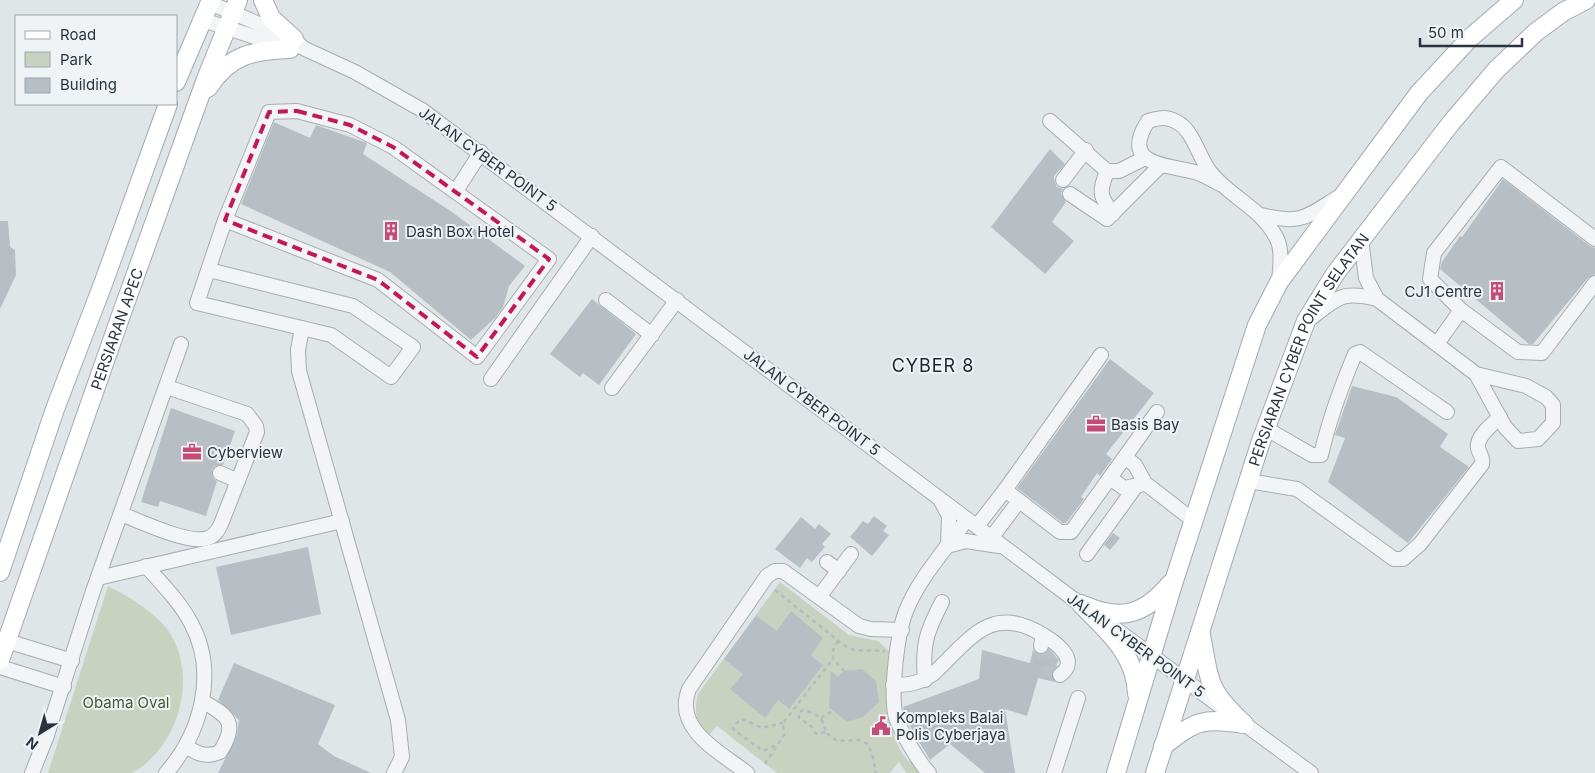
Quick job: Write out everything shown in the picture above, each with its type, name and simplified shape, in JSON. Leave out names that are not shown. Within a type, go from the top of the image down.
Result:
[{"type":"main road","points":[[263,0],[271,18],[296,45]]},
{"type":"main road","points":[[1116,773],[1175,578],[1257,325],[1279,282],[1342,195],[1420,93],[1470,38],[1514,0]]},
{"type":"main road","name":"PERSIARAN CYBER POINT SELATAN","points":[[1155,773],[1265,428],[1306,321],[1335,274],[1361,239],[1451,123],[1496,70],[1536,32],[1563,12],[1586,0]]},
{"type":"main road","points":[[178,77],[210,2]]},
{"type":"main road","name":"PERSIARAN APEC","points":[[0,660],[4,641],[232,13]]},
{"type":"main road","points":[[198,104],[218,74],[236,59],[266,49],[296,45]]},
{"type":"main road","name":"PERSIARAN APEC","points":[[0,572],[22,512],[55,409],[103,284],[168,105]]},
{"type":"main road","points":[[1081,604],[1101,613],[1131,613],[1149,606],[1159,598],[1175,578]]},
{"type":"main road","points":[[1081,604],[1116,640],[1129,660],[1137,686],[1137,705]]},
{"type":"main road","points":[[1201,633],[1212,687],[1222,702],[1244,724]]},
{"type":"main road","points":[[1164,746],[1195,723],[1210,720],[1244,724]]},
{"type":"street","name":"JALAN CYBER POINT 5","points":[[210,2],[355,72],[422,110],[481,152],[1081,604],[1311,773]]},
{"type":"street","name":"JALAN CYBER POINT 5","points":[[203,20],[232,13]]},
{"type":"street","points":[[209,270],[353,306],[413,347],[391,377],[331,335],[197,303],[225,220],[269,112],[297,111],[350,125],[393,147],[549,258],[477,358],[378,280],[225,220]]},
{"type":"street","points":[[1222,185],[1199,173],[1160,166],[1144,158],[1140,151],[1140,135],[1148,121],[1163,116],[1178,122],[1185,128],[1210,172],[1222,185],[1261,215],[1277,238],[1280,260],[1279,282]]},
{"type":"street","points":[[1050,121],[1107,170],[1119,171],[1144,158]]},
{"type":"street","points":[[1063,180],[1086,150]]},
{"type":"street","points":[[456,190],[481,152]]},
{"type":"street","points":[[1070,194],[1107,220],[1160,166]]},
{"type":"street","points":[[1595,238],[1501,167],[1434,253],[1430,279],[1461,310],[1518,352],[1542,353],[1595,283]]},
{"type":"street","points":[[1107,170],[1101,189],[1101,198],[1114,214]]},
{"type":"street","points":[[1261,215],[1283,220],[1303,219],[1342,195]]},
{"type":"street","points":[[490,379],[592,236]]},
{"type":"street","points":[[1361,239],[1366,278],[1377,299]]},
{"type":"street","points":[[1306,321],[1340,296],[1362,295],[1377,299],[1476,374],[1505,427],[1518,441],[1538,439],[1553,423],[1553,405],[1546,397],[1526,386],[1476,374]]},
{"type":"street","points":[[606,300],[652,335]]},
{"type":"street","points":[[612,388],[677,300]]},
{"type":"street","points":[[1437,344],[1461,310]]},
{"type":"street","points":[[302,328],[298,350],[299,371],[398,720],[402,757],[394,773]]},
{"type":"street","points":[[32,773],[64,687],[98,578],[181,344]]},
{"type":"street","points":[[1265,428],[1312,455],[1320,455],[1343,384],[1355,354],[1360,352],[1447,412]]},
{"type":"street","points":[[928,773],[895,715],[893,685],[906,612],[914,595],[948,546],[1005,490],[1101,355]]},
{"type":"street","points":[[120,514],[188,538],[207,539],[218,530],[257,432],[252,420],[240,411],[166,387]]},
{"type":"street","points":[[1005,490],[1060,532],[1071,532],[1157,412]]},
{"type":"street","points":[[1248,481],[1297,489],[1394,559],[1404,559],[1420,544],[1482,464],[1483,459],[1478,446],[1479,441],[1485,432],[1500,418]]},
{"type":"street","points":[[1125,457],[1135,465],[1141,484],[1194,521]]},
{"type":"street","points":[[220,473],[238,481]]},
{"type":"street","points":[[1110,478],[1124,488],[1141,484]]},
{"type":"street","points":[[1087,554],[1141,484]]},
{"type":"street","points":[[940,498],[949,516],[948,546]]},
{"type":"street","points":[[992,537],[1019,501]]},
{"type":"street","points":[[0,551],[22,512]]},
{"type":"street","points":[[98,578],[342,521]]},
{"type":"street","points":[[948,546],[966,541],[977,541],[1005,547]]},
{"type":"street","points":[[819,597],[851,554]]},
{"type":"street","points":[[827,562],[839,570]]},
{"type":"street","points":[[146,566],[191,623],[199,643],[205,667],[202,702],[195,728],[186,746],[166,773]]},
{"type":"street","points":[[747,773],[691,728],[684,710],[689,689],[766,576],[775,570],[783,571],[859,626],[871,629],[902,630]]},
{"type":"street","points":[[925,680],[924,644],[929,626],[942,602]]},
{"type":"street","points":[[893,685],[916,684],[925,680],[934,674],[978,630],[1001,622],[1019,623],[1042,640],[1062,647],[1067,655],[1067,665],[1060,674]]},
{"type":"street","points":[[4,641],[72,661]]},
{"type":"street","points":[[0,667],[64,687]]},
{"type":"street","points":[[1054,773],[1078,698]]},
{"type":"street","points":[[186,746],[199,754],[213,755],[220,752],[230,729],[229,720],[224,714],[202,702]]},
{"type":"path","points":[[775,590],[838,641],[854,650],[889,651]]},
{"type":"path","points":[[775,746],[763,751],[733,729],[739,720],[746,720],[762,728],[783,723],[833,658],[833,650],[838,641]]},
{"type":"path","points":[[833,658],[844,671]]},
{"type":"path","points":[[795,709],[799,712]]},
{"type":"path","points":[[799,712],[804,710],[821,718],[825,724],[825,732]]},
{"type":"path","points":[[821,718],[834,710]]},
{"type":"path","points":[[799,712],[799,718],[812,727],[815,733],[825,732]]},
{"type":"path","points":[[765,764],[784,735],[783,723]]},
{"type":"path","points":[[825,732],[837,741],[859,740],[867,744],[872,752],[876,773]]},
{"type":"highlighted area","points":[[297,111],[350,125],[393,147],[549,259],[477,357],[378,280],[225,220],[269,112]]},
{"type":"green space","points":[[780,582],[849,635],[878,641],[889,651],[890,720],[898,746],[905,757],[922,773],[906,773],[899,762],[890,773],[777,773],[717,726],[709,735],[704,731],[698,721],[696,711],[698,694]]},
{"type":"green space","name":"Obama Oval","points":[[108,586],[151,613],[171,635],[179,653],[183,672],[178,712],[171,730],[161,747],[148,762],[132,773],[48,773]]},
{"type":"building","name":"Dash Box Hotel","points":[[274,122],[310,138],[316,125],[367,143],[363,154],[452,212],[525,266],[509,286],[503,307],[495,318],[471,340],[390,272],[241,204]]},
{"type":"building","points":[[1050,149],[1065,164],[1054,176],[1054,179],[1057,187],[1063,189],[1061,194],[1066,202],[1052,222],[1074,241],[1045,274],[991,227]]},
{"type":"building","points":[[1503,179],[1595,248],[1595,274],[1588,278],[1533,344],[1529,344],[1440,269],[1442,262],[1460,236],[1462,237]]},
{"type":"building","points":[[0,221],[8,221],[10,247],[15,250],[16,275],[0,309]]},
{"type":"building","points":[[592,299],[636,334],[599,385],[583,373],[580,377],[550,354]]},
{"type":"building","name":"Basis Bay","points":[[1110,359],[1154,393],[1106,454],[1112,459],[1100,476],[1097,473],[1081,497],[1084,499],[1066,523],[1063,523],[1017,488]]},
{"type":"building","points":[[1352,386],[1396,397],[1448,434],[1440,447],[1469,467],[1408,543],[1328,482],[1345,438],[1335,435]]},
{"type":"building","name":"Cyberview","points":[[171,408],[235,431],[223,465],[215,466],[212,470],[213,478],[217,481],[206,516],[160,501],[158,507],[141,502]]},
{"type":"building","points":[[874,516],[887,526],[883,531],[889,535],[872,556],[850,537],[863,521],[868,524]]},
{"type":"building","points":[[801,517],[815,529],[819,524],[831,534],[822,544],[825,547],[812,562],[807,558],[800,568],[775,549]]},
{"type":"building","points":[[1113,533],[1120,538],[1110,550],[1104,545]]},
{"type":"building","points":[[308,547],[321,614],[231,635],[216,567]]},
{"type":"building","points":[[791,611],[823,638],[811,656],[823,665],[789,709],[778,700],[765,718],[730,689],[743,674],[724,659],[756,616],[777,631]]},
{"type":"building","points":[[1049,649],[1059,660],[1051,673],[1055,682],[1038,678],[1027,716],[1005,709],[1015,773],[985,773],[950,744],[930,760],[912,730],[903,707],[979,679],[982,650],[1030,663],[1033,650],[1040,655]]},
{"type":"building","points":[[234,663],[335,705],[318,744],[334,756],[371,773],[218,773],[237,735],[239,720],[218,700]]},
{"type":"building","points":[[862,669],[876,681],[879,702],[863,717],[847,722],[829,707],[831,671],[838,677],[844,671]]},
{"type":"tunnel","points":[[1041,646],[1048,669],[1060,675]]},
{"type":"place","name":"Dash Box Hotel","points":[[391,231]]},
{"type":"place","name":"CJ1 Centre","points":[[1497,291]]},
{"type":"place","name":"Basis Bay","points":[[1096,424]]},
{"type":"place","name":"Cyberview","points":[[192,452]]},
{"type":"place","name":"Kompleks Balai Polis Cyberjaya","points":[[881,726]]},
{"type":"district","name":"CYBER 8","points":[[933,365]]}]
